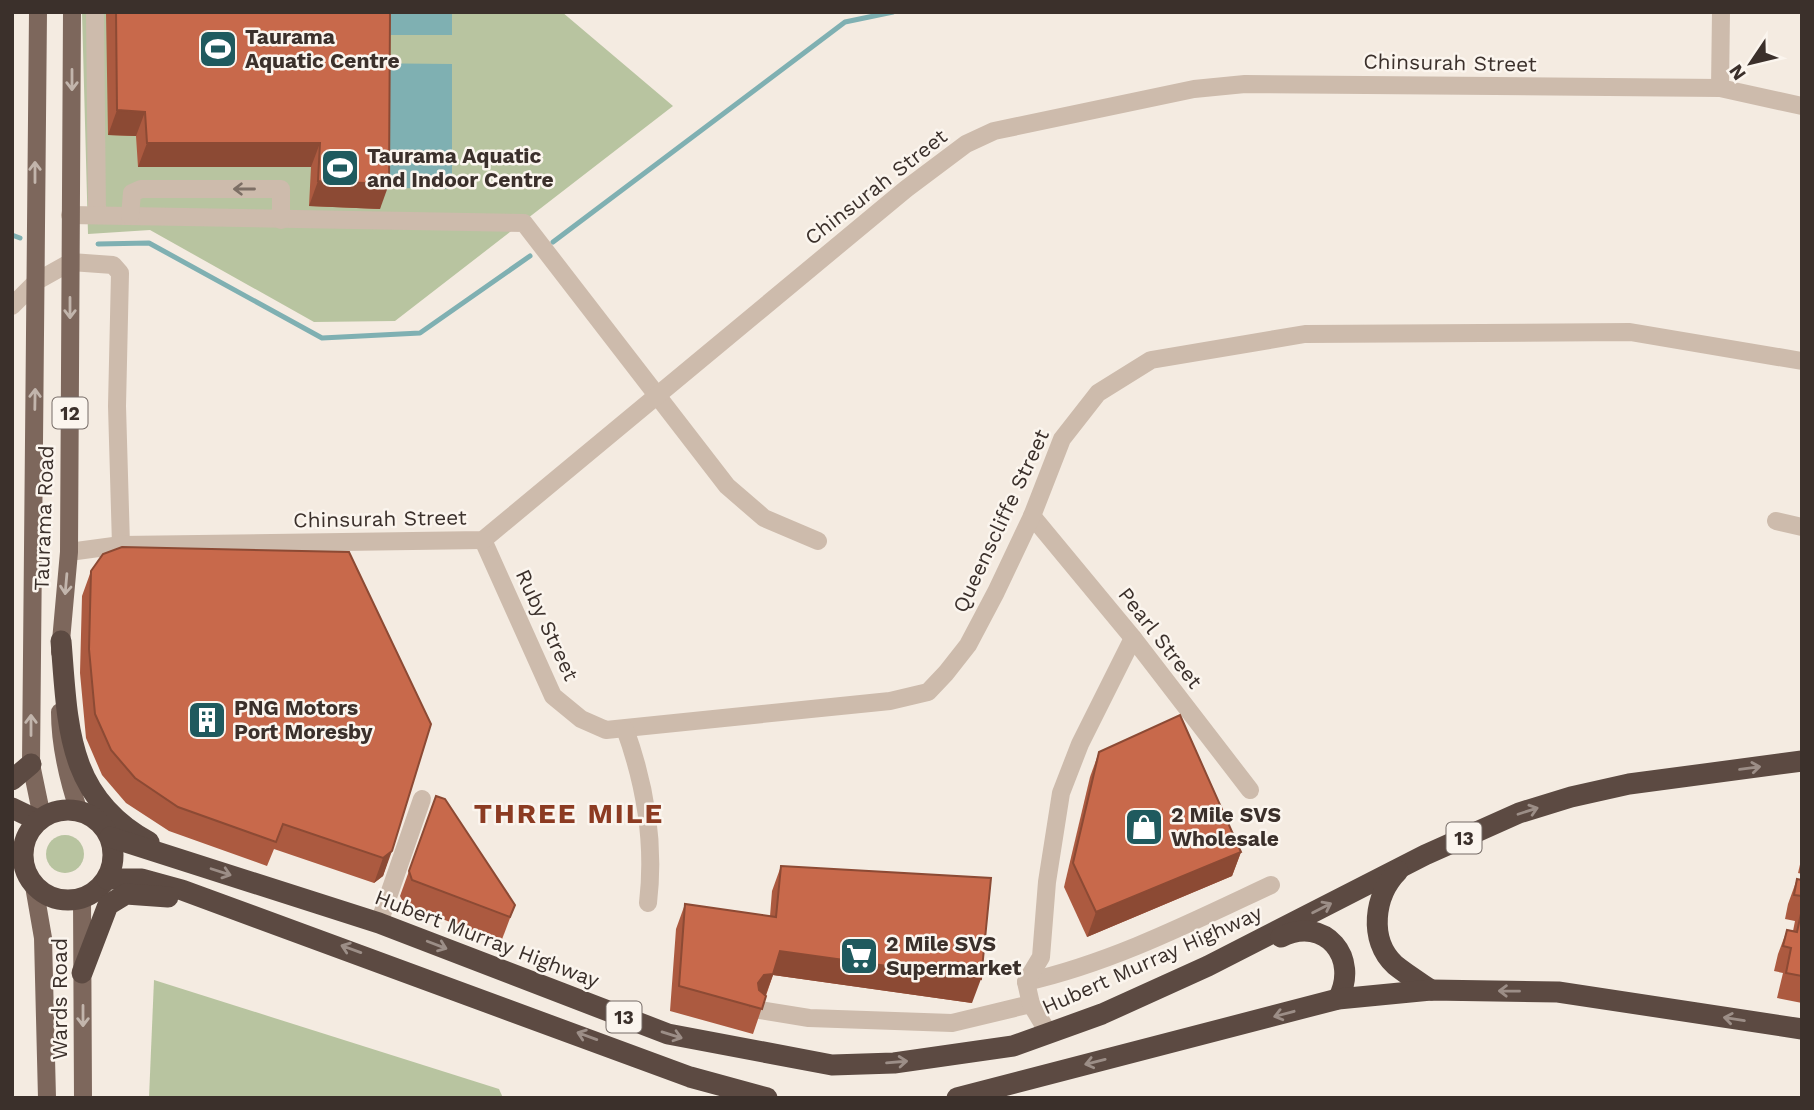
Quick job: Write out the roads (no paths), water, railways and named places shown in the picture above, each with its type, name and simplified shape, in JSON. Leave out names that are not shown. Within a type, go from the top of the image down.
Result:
[{"type":"highway","points":[[61,641],[71,748],[88,784],[105,809],[121,823],[136,835],[178,858]]},
{"type":"highway","name":"Hubert Murray Highway","points":[[110,837],[379,923],[668,1034],[832,1065],[894,1063],[1013,1046],[1049,1034],[1208,966],[1402,866],[1518,813],[1629,784],[1802,761]]},
{"type":"highway","points":[[12,780],[31,764]]},
{"type":"highway","points":[[12,808],[40,818],[65,811],[79,812]]},
{"type":"highway","name":"13","points":[[79,812],[92,817],[110,837]]},
{"type":"highway","points":[[40,818],[18,860],[34,886],[54,898],[82,899],[101,888],[114,860],[110,837]]},
{"type":"highway","points":[[1402,866],[1387,882],[1378,909],[1377,925],[1382,947],[1394,964],[1431,990]]},
{"type":"highway","name":"13","points":[[107,879],[142,879],[248,912],[690,1077],[767,1098]]},
{"type":"highway","points":[[82,973],[108,905],[126,894],[185,900],[231,912],[248,912]]},
{"type":"highway","points":[[1208,966],[1233,962],[1289,933],[1306,931],[1325,935],[1338,948],[1344,961],[1346,983],[1338,999]]},
{"type":"highway","points":[[957,1098],[1338,999],[1431,990],[1558,992],[1802,1029]]},
{"type":"main road","name":"Taurama Road","points":[[38,12],[31,764],[40,818]]},
{"type":"main road","name":"Taurama Road","points":[[72,12],[69,552],[61,641],[60,737],[68,780],[79,812]]},
{"type":"main road","name":"Wards Road","points":[[34,886],[43,938],[47,1098]]},
{"type":"main road","name":"Wards Road","points":[[82,899],[83,1098]]},
{"type":"street","points":[[95,12],[97,214]]},
{"type":"street","points":[[1720,88],[1721,12]]},
{"type":"street","name":"Chinsurah Street","points":[[69,552],[121,545],[483,540],[906,189],[966,145],[994,131],[1194,89],[1245,84],[1720,88],[1802,106]]},
{"type":"street","points":[[130,216],[132,192],[141,189],[281,189],[281,219]]},
{"type":"street","points":[[70,215],[524,223],[727,486],[764,518],[818,541]]},
{"type":"street","points":[[12,306],[37,281],[71,262],[113,265],[120,273],[117,406],[121,545]]},
{"type":"street","name":"Queenscliffe Street","points":[[581,719],[606,730],[625,729],[890,701],[928,692],[968,645],[1032,516],[1062,439],[1083,410],[1120,377],[1151,359],[1305,334],[1630,332],[1802,361]]},
{"type":"street","name":"Pearl Street","points":[[1032,516],[1133,638],[1250,790]]},
{"type":"street","points":[[1776,521],[1802,527]]},
{"type":"street","name":"Ruby Street","points":[[483,540],[552,696],[581,719]]},
{"type":"street","points":[[1049,1034],[1031,1004],[1026,982],[1041,957],[1047,882],[1061,793],[1080,744],[1133,638]]},
{"type":"street","points":[[625,729],[641,772],[652,867],[648,903]]},
{"type":"street","points":[[379,923],[422,799]]},
{"type":"street","points":[[1026,982],[1062,974],[1173,930],[1271,885]]},
{"type":"street","points":[[761,1010],[808,1018],[952,1023],[1031,1004]]},
{"type":"water","points":[[352,12],[452,12],[452,35],[352,35]]},
{"type":"water","points":[[352,63],[452,64],[452,189],[352,187]]},
{"type":"waterway","points":[[553,242],[845,22],[893,12]]},
{"type":"waterway","points":[[12,235],[20,238]]},
{"type":"waterway","points":[[98,244],[149,243],[322,338],[420,333],[530,256]]},
{"type":"place","name":"Taurama Aquatic Centre","points":[[218,49]]},
{"type":"place","name":"Taurama Aquatic and Indoor Centre","points":[[340,168]]},
{"type":"place","name":"PNG Motors Port Moresby","points":[[207,720]]},
{"type":"place","name":"2 Mile SVS Wholesale","points":[[1144,827]]},
{"type":"place","name":"2 Mile SVS Supermarket","points":[[859,956]]},
{"type":"district","name":"THREE MILE","points":[[569,813]]}]
